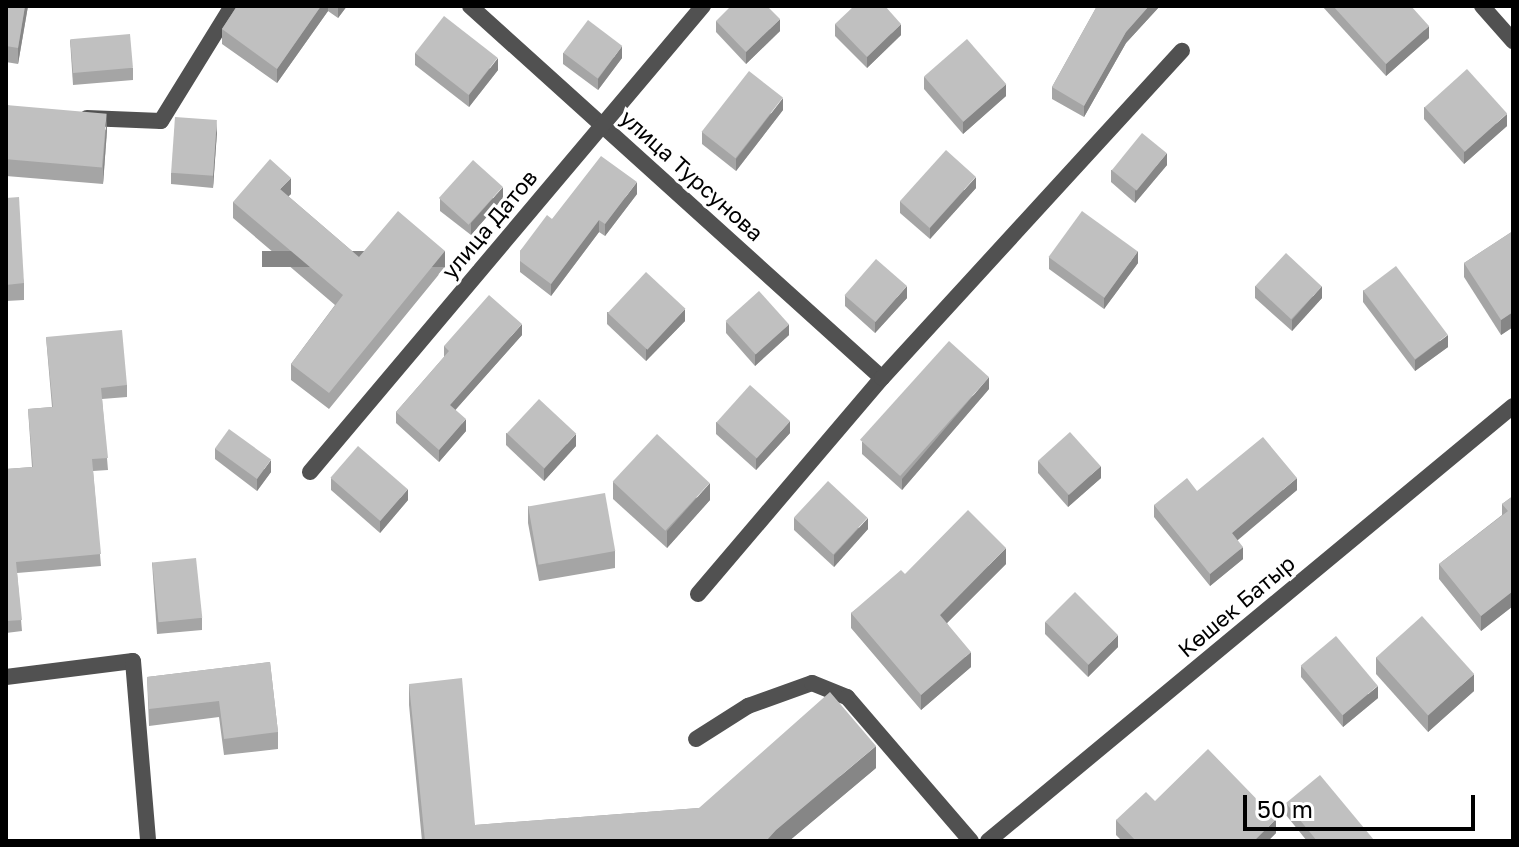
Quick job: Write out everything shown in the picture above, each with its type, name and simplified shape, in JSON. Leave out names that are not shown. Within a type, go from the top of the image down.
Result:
[{"type":"street","points":[[70,117],[161,121],[232,6]]},
{"type":"street","name":"улица Турсунова","points":[[470,6],[882,378]]},
{"type":"street","name":"улица Датов","points":[[310,472],[602,122],[703,6]]},
{"type":"street","points":[[1482,6],[1513,41]]},
{"type":"street","points":[[698,594],[882,378],[1182,51]]},
{"type":"street","name":"Көшек Батыр","points":[[988,841],[1513,406]]},
{"type":"street","points":[[6,677],[133,661],[148,841]]},
{"type":"street","points":[[696,739],[748,706],[812,683],[847,697],[971,841]]},
{"type":"building","points":[[6,6],[25,6],[18,48],[6,46]]},
{"type":"building","points":[[237,6],[321,6],[277,69],[222,29]]},
{"type":"building","points":[[731,6],[767,6],[780,19],[746,52],[716,21]]},
{"type":"building","points":[[854,6],[885,6],[901,24],[867,57],[835,24]]},
{"type":"building","points":[[1097,6],[1149,6],[1126,32],[1084,106],[1052,87]]},
{"type":"building","points":[[1333,6],[1411,6],[1429,26],[1386,64]]},
{"type":"building","points":[[444,16],[498,58],[469,95],[415,53]]},
{"type":"building","points":[[588,20],[622,46],[598,79],[563,53]]},
{"type":"building","points":[[130,34],[133,68],[73,73],[70,39]]},
{"type":"building","points":[[967,39],[1006,84],[963,122],[924,76]]},
{"type":"building","points":[[1467,69],[1507,114],[1465,152],[1425,107]]},
{"type":"building","points":[[749,71],[783,97],[735,158],[702,132]]},
{"type":"building","points":[[6,105],[107,114],[102,168],[6,159]]},
{"type":"building","points":[[175,117],[217,120],[213,176],[171,173]]},
{"type":"building","points":[[1142,133],[1167,153],[1137,190],[1112,170]]},
{"type":"building","points":[[946,150],[976,177],[930,228],[900,201]]},
{"type":"building","points":[[601,156],[637,182],[605,224],[599,220],[551,284],[520,261],[520,251],[547,215],[552,219]]},
{"type":"building","points":[[270,159],[291,178],[280,189],[359,257],[398,211],[445,251],[329,393],[291,364],[343,295],[233,202]]},
{"type":"building","points":[[473,160],[503,187],[469,225],[439,198]]},
{"type":"building","points":[[19,197],[24,283],[6,285],[6,198]]},
{"type":"building","points":[[1082,211],[1138,252],[1104,298],[1048,257]]},
{"type":"building","points":[[1513,231],[1513,312],[1501,320],[1464,263]]},
{"type":"building","points":[[1286,253],[1322,286],[1291,319],[1255,286]]},
{"type":"building","points":[[876,259],[907,286],[875,322],[845,295]]},
{"type":"building","points":[[1396,266],[1448,335],[1415,359],[1363,291]]},
{"type":"building","points":[[646,272],[685,309],[647,350],[608,313]]},
{"type":"building","points":[[759,291],[789,324],[756,355],[726,321]]},
{"type":"building","points":[[489,295],[522,324],[450,405],[466,419],[439,450],[396,412],[449,351],[444,346]]},
{"type":"building","points":[[122,330],[127,385],[101,388],[108,458],[92,459],[101,554],[16,562],[22,620],[6,621],[6,469],[33,467],[28,409],[53,407],[46,337]]},
{"type":"building","points":[[949,341],[989,377],[900,476],[860,440]]},
{"type":"building","points":[[750,385],[790,421],[757,458],[717,422]]},
{"type":"building","points":[[539,399],[576,434],[544,468],[507,433]]},
{"type":"building","points":[[229,429],[271,460],[257,479],[215,448]]},
{"type":"building","points":[[1070,432],[1101,466],[1069,495],[1038,461]]},
{"type":"building","points":[[657,434],[710,483],[665,531],[613,482]]},
{"type":"building","points":[[1263,437],[1297,478],[1232,533],[1243,547],[1210,574],[1154,505],[1187,478],[1197,491]]},
{"type":"building","points":[[358,446],[408,489],[380,521],[330,478]]},
{"type":"building","points":[[828,481],[867,518],[833,554],[794,518]]},
{"type":"building","points":[[605,493],[615,551],[538,565],[528,507]]},
{"type":"building","points":[[1513,496],[1513,591],[1481,616],[1439,564],[1508,511],[1502,504]]},
{"type":"building","points":[[968,510],[1006,548],[940,615],[971,652],[921,695],[851,613],[901,570],[905,574]]},
{"type":"building","points":[[196,558],[202,618],[159,622],[152,563]]},
{"type":"building","points":[[1075,592],[1118,635],[1088,665],[1045,622]]},
{"type":"building","points":[[1422,616],[1474,674],[1428,715],[1376,657]]},
{"type":"building","points":[[1336,636],[1378,686],[1343,715],[1301,666]]},
{"type":"building","points":[[270,662],[278,732],[224,739],[219,701],[149,709],[147,677]]},
{"type":"building","points":[[462,678],[475,825],[699,808],[830,692],[876,746],[766,841],[425,841],[409,684]]},
{"type":"building","points":[[1208,749],[1276,819],[1254,841],[1136,841],[1116,820],[1146,792],[1155,801]]},
{"type":"building","points":[[1320,775],[1374,840],[1317,841],[1286,803]]}]
